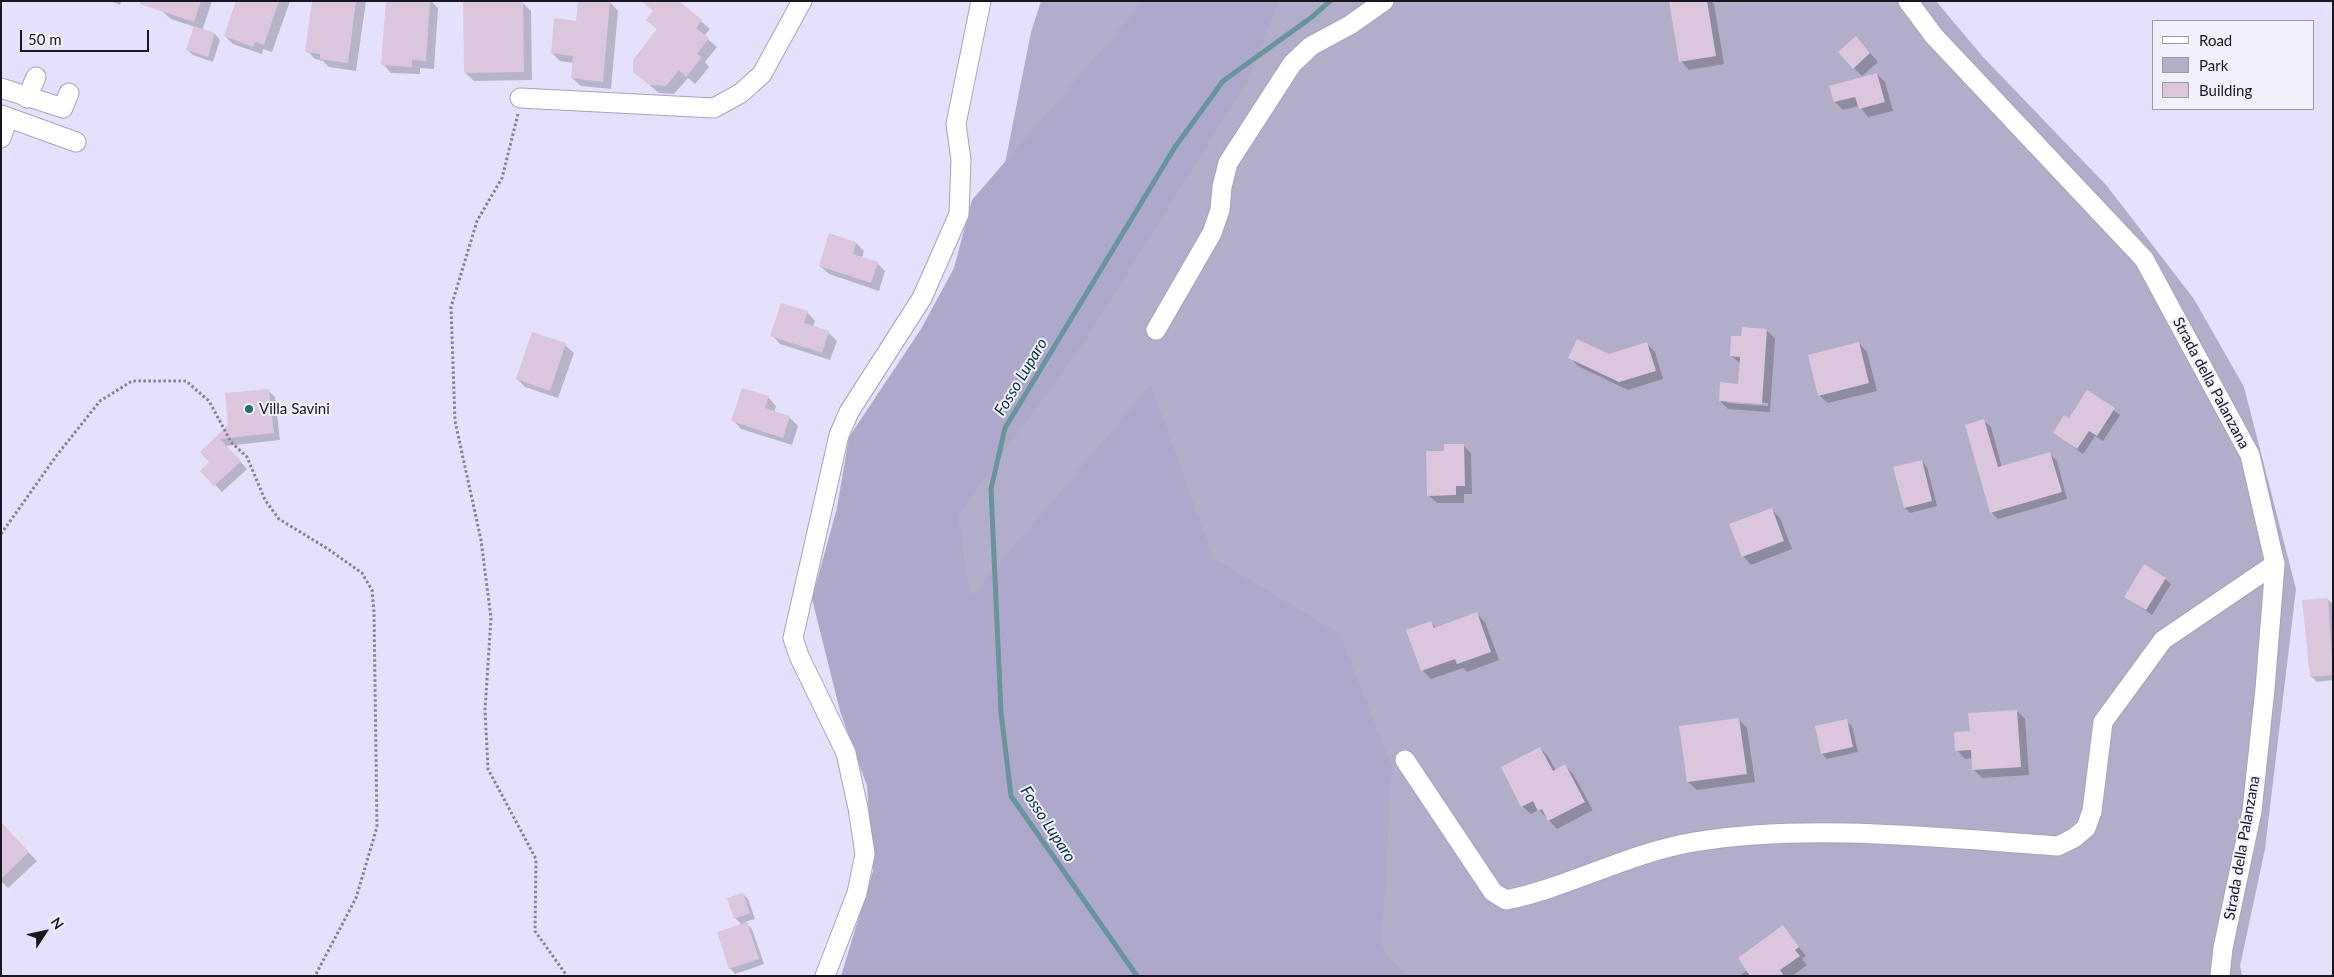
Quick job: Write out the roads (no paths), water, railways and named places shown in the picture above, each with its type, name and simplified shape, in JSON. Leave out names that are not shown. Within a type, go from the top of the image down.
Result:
[{"type":"street","points":[[520,98],[714,108],[741,94],[762,74],[802,1]]},
{"type":"street","points":[[825,976],[857,893],[865,854],[858,808],[846,753],[829,713],[799,656],[793,638],[838,436],[849,412],[922,298],[959,214],[961,160],[956,124],[981,1]]},
{"type":"street","points":[[1156,330],[1212,233],[1220,210],[1222,187],[1228,163],[1292,64],[1311,46],[1350,25],[1384,1]]},
{"type":"street","name":"Strada della Palanzana","points":[[1908,1],[1934,36],[2144,259],[2250,455],[2276,564],[2252,811],[2223,948],[2220,976]]},
{"type":"street","points":[[27,98],[36,77]]},
{"type":"street","points":[[1,88],[27,98],[63,108],[69,93]]},
{"type":"street","points":[[1,138],[5,116],[76,142]]},
{"type":"street","points":[[1405,760],[1493,892],[1506,900],[1531,895],[1619,861],[1693,842],[1760,834],[1868,835],[2058,846],[2074,838],[2086,828],[2092,811],[2103,722],[2163,640],[2276,564]]},
{"type":"waterway","name":"Fosso Luparo","points":[[1137,976],[1011,796],[1001,712],[991,489],[1005,428],[1175,147],[1223,81],[1312,17],[1330,1]]},
{"type":"place","name":"Villa Savini","points":[[249,409]]}]
